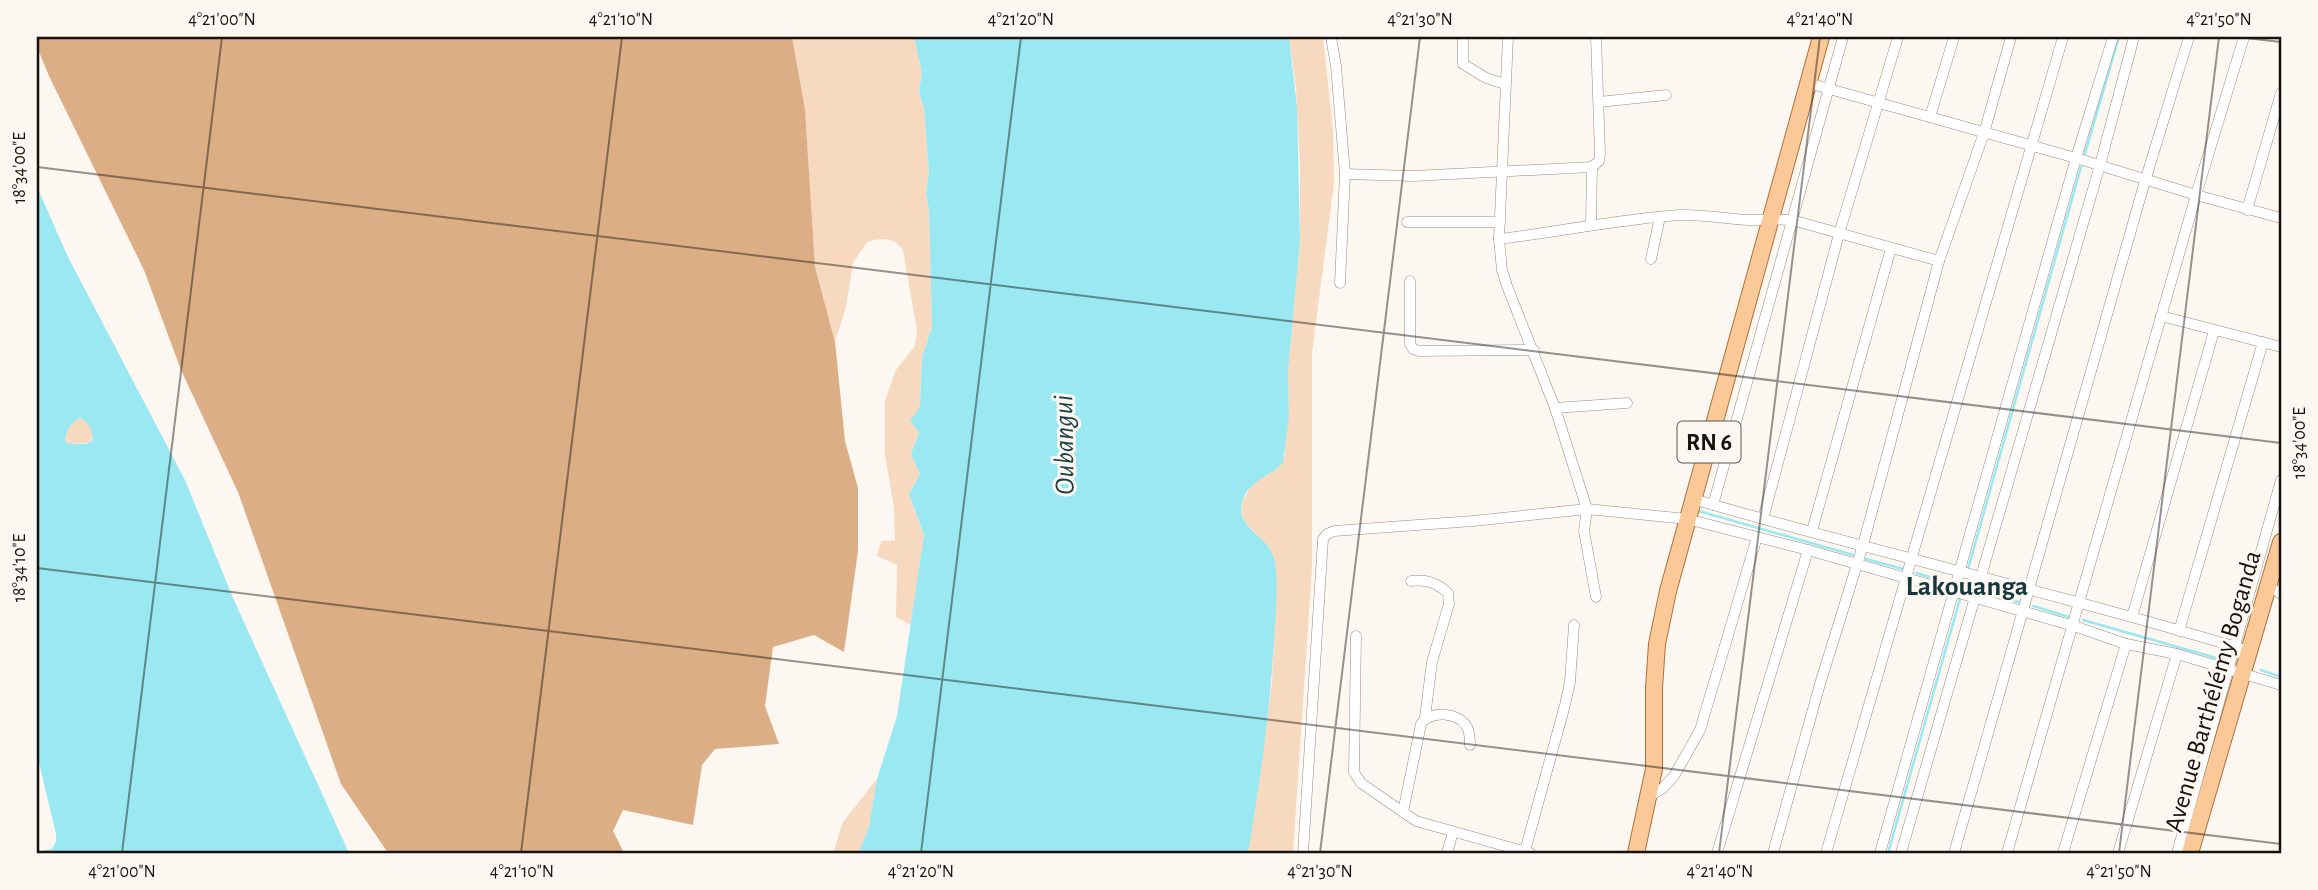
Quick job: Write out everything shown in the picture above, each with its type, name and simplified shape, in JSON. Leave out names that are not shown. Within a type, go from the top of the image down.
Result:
[{"type":"main road","name":"RN 6","points":[[1636,853],[1654,769],[1657,644],[1668,591],[1821,37]]},
{"type":"main road","name":"Avenue Barthélémy Boganda","points":[[2190,853],[2242,649],[2275,590],[2281,542]]},
{"type":"street","points":[[1331,37],[1345,174],[1340,283]]},
{"type":"street","points":[[1463,37],[1463,64],[1486,79],[1505,83]]},
{"type":"street","points":[[1508,37],[1499,239],[1502,270],[1555,408],[1587,509],[1584,531],[1596,597]]},
{"type":"street","points":[[1345,174],[1413,176],[1592,167],[1599,161],[1600,153],[1596,37]]},
{"type":"street","points":[[1713,505],[1843,37]]},
{"type":"street","points":[[1763,519],[1839,234],[1898,37]]},
{"type":"street","points":[[1930,117],[1954,37]]},
{"type":"street","points":[[1773,853],[1820,684],[1863,545],[1939,261],[1984,133],[2011,37]]},
{"type":"street","points":[[1826,853],[2063,37]]},
{"type":"street","points":[[1880,853],[2076,158],[2113,37]]},
{"type":"street","points":[[1901,853],[2100,165],[2134,37]]},
{"type":"street","points":[[1954,853],[2145,180],[2189,37]]},
{"type":"street","points":[[2007,853],[2244,37]]},
{"type":"street","points":[[1808,83],[2281,218]]},
{"type":"street","points":[[2247,210],[2281,93]]},
{"type":"street","points":[[1599,102],[1666,95]]},
{"type":"street","points":[[1591,225],[1592,167]]},
{"type":"street","points":[[1499,239],[1684,215],[1751,220],[1770,218],[1792,220],[1939,261]]},
{"type":"street","points":[[1651,259],[1660,217]]},
{"type":"street","points":[[1407,222],[1500,222]]},
{"type":"street","points":[[1812,531],[1891,248]]},
{"type":"street","points":[[1410,281],[1409,344],[1413,349],[1534,350]]},
{"type":"street","points":[[2161,316],[2281,347]]},
{"type":"street","points":[[2132,617],[2214,331]]},
{"type":"street","points":[[2179,631],[2263,342]]},
{"type":"street","points":[[1555,408],[1628,403]]},
{"type":"street","points":[[1693,499],[2242,649],[2281,480]]},
{"type":"street","points":[[1303,853],[1323,539],[1334,531],[1587,509],[1687,519],[1808,550],[2074,626],[2126,644],[2177,654],[2281,685]]},
{"type":"street","points":[[1650,796],[1675,776],[1700,730],[1757,537]]},
{"type":"street","points":[[1717,853],[1808,550]]},
{"type":"street","points":[[1403,812],[1421,724],[1425,717],[1432,662],[1449,604],[1448,593],[1432,582],[1411,581]]},
{"type":"street","points":[[1356,636],[1354,772],[1361,783],[1416,821],[1528,852],[1570,682],[1574,625]]},
{"type":"street","points":[[2063,853],[2126,644]]},
{"type":"street","points":[[2118,853],[2177,654]]},
{"type":"street","points":[[2177,853],[2236,672]]},
{"type":"street","points":[[1425,717],[1436,714],[1450,715],[1460,720],[1466,726],[1470,745]]},
{"type":"street","points":[[1447,853],[1453,832]]},
{"type":"shaded area","points":[[37,37],[792,37],[805,109],[815,267],[835,342],[845,441],[858,488],[858,551],[844,652],[814,635],[773,647],[765,706],[779,744],[715,749],[702,765],[693,825],[623,810],[613,831],[624,853],[388,853],[341,784],[238,492],[181,370],[144,270],[49,76],[37,47]]},
{"type":"shaded area","points":[[792,37],[914,37],[922,73],[919,91],[924,110],[929,172],[926,193],[929,210],[932,327],[922,357],[919,432],[911,454],[920,474],[909,494],[924,535],[911,625],[896,617],[897,565],[877,556],[881,541],[895,541],[894,507],[885,455],[885,401],[896,370],[915,346],[917,330],[903,250],[887,239],[867,242],[853,263],[846,307],[835,342],[815,267],[805,109]]},
{"type":"shaded area","points":[[1289,37],[1323,37],[1333,130],[1334,183],[1312,353],[1312,568],[1293,853],[1248,853],[1272,682],[1276,588],[1270,549],[1244,521],[1241,512],[1242,502],[1253,483],[1279,467],[1285,456],[1289,417],[1288,372],[1300,241],[1300,166],[1296,88]]},
{"type":"shaded area","points":[[80,418],[87,422],[91,429],[91,440],[89,443],[66,443],[68,428]]},
{"type":"shaded area","points":[[877,779],[869,826],[859,853],[833,853],[843,822]]},
{"type":"water","name":"Oubangui","points":[[914,37],[1289,37],[1297,107],[1300,241],[1288,372],[1289,417],[1283,463],[1249,490],[1241,511],[1246,524],[1272,553],[1277,580],[1267,721],[1248,853],[859,853],[869,826],[877,779],[897,716],[924,535],[909,494],[920,474],[911,454],[919,432],[910,421],[920,407],[922,357],[932,327],[929,210],[926,193],[929,172],[924,110],[919,91],[922,73]]},
{"type":"water","points":[[37,187],[68,257],[185,480],[233,598],[349,853],[37,853],[37,848],[41,851],[52,849],[56,834],[37,754]],"holes":[[[80,418],[90,428],[92,441],[86,444],[66,443],[67,432]]]},
{"type":"waterway","points":[[2084,157],[2119,37]]},
{"type":"waterway","points":[[1968,569],[2081,167]]},
{"type":"waterway","points":[[1695,510],[1853,555]]},
{"type":"waterway","points":[[1866,559],[1903,569]]},
{"type":"waterway","points":[[1916,573],[1953,584]]},
{"type":"waterway","points":[[1958,585],[1972,589]]},
{"type":"waterway","points":[[1982,592],[2019,602]]},
{"type":"waterway","points":[[1888,853],[1960,599]]},
{"type":"waterway","points":[[2033,606],[2069,617]]},
{"type":"waterway","points":[[2083,620],[2227,661]]},
{"type":"waterway","points":[[2261,670],[2281,677]]},
{"type":"district","name":"Lakouanga","points":[[1967,585]]}]
